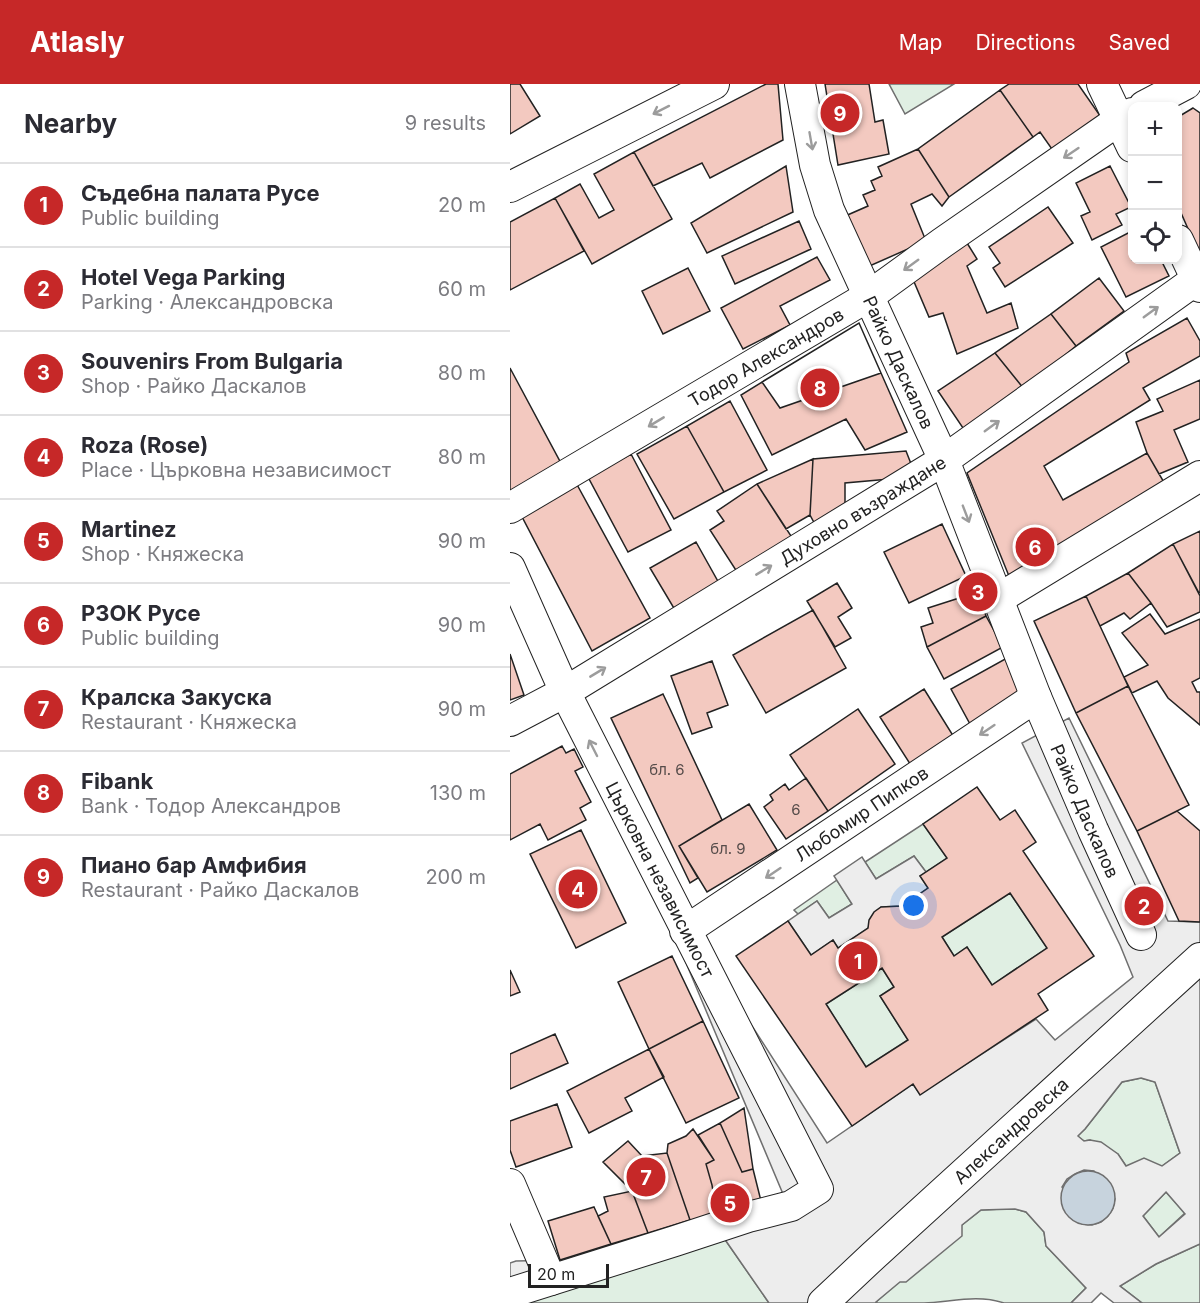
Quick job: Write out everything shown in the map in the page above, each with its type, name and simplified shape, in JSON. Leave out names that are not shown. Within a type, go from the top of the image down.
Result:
[{"type":"street","points":[[510,187],[714,84]]},
{"type":"street","name":"Райко Даскалов","points":[[800,84],[815,165],[829,210],[945,460],[1036,697],[1141,934]]},
{"type":"street","points":[[1102,84],[1128,109]]},
{"type":"street","name":"Тодор Александров","points":[[1152,102],[1186,84]]},
{"type":"street","name":"Тодор Александров","points":[[510,508],[869,296],[1128,116]]},
{"type":"street","points":[[1182,248],[1199,281]]},
{"type":"street","name":"Духовно възраждане","points":[[510,721],[565,692],[945,460],[1199,281]]},
{"type":"street","points":[[998,599],[1200,476]]},
{"type":"street","name":"Църковна независимост","points":[[510,568],[565,692],[818,1189],[791,1206],[748,1217],[675,1241],[547,1270]]},
{"type":"street","name":"Любомир Пипков","points":[[685,931],[1036,697]]},
{"type":"street","name":"Александровска","points":[[823,1303],[1200,958]]},
{"type":"street","points":[[510,1184],[547,1270],[510,1293]]},
{"type":"green space","points":[[889,84],[954,84],[905,114]]},
{"type":"green space","points":[[923,824],[947,858],[926,872],[914,856],[876,879],[865,862]]},
{"type":"green space","points":[[837,880],[852,904],[829,918],[817,901],[798,914],[794,910]]},
{"type":"green space","points":[[1010,893],[1047,948],[992,985],[967,947],[954,956],[942,937]]},
{"type":"green space","points":[[882,968],[894,987],[880,996],[908,1040],[866,1067],[826,1004]]},
{"type":"green space","points":[[1141,1078],[1155,1082],[1180,1153],[1162,1166],[1126,1166],[1118,1154],[1077,1136],[1122,1082]]},
{"type":"green space","points":[[1166,1192],[1185,1213],[1159,1237],[1143,1216]]},
{"type":"green space","points":[[1015,1209],[1026,1212],[1044,1232],[1046,1246],[1086,1288],[1071,1303],[1004,1303],[984,1299],[924,1303],[876,1302],[981,1210]]},
{"type":"green space","points":[[717,1228],[769,1303],[510,1303]]},
{"type":"green space","points":[[1200,1244],[1200,1303],[1142,1303],[1120,1286],[1156,1264]]},
{"type":"shaded area","points":[[1069,718],[1168,921],[1200,922],[1200,1244],[1156,1264],[1120,1286],[1142,1303],[1114,1303],[1101,1293],[1091,1303],[1071,1303],[1086,1288],[1046,1246],[1044,1232],[1026,1212],[1015,1209],[981,1210],[962,1225],[962,1236],[906,1282],[900,1282],[877,1303],[769,1303],[717,1228],[510,1293],[510,1263],[560,1260],[783,1194],[681,951],[699,943],[827,1143],[913,1084],[920,1094],[1036,1019],[1055,1040],[1133,977],[1120,945],[1022,743]],"holes":[[[1141,1078],[1155,1082],[1180,1153],[1162,1166],[1144,1158],[1126,1166],[1118,1154],[1101,1142],[1084,1141],[1078,1136],[1122,1082]],[[1084,1170],[1094,1171],[1115,1199],[1113,1208],[1101,1222],[1092,1225],[1082,1224],[1062,1187],[1067,1179]],[[1166,1192],[1185,1214],[1159,1237],[1143,1216]]]},
{"type":"shaded area","points":[[914,856],[926,872],[920,876],[928,888],[902,906],[881,907],[868,928],[838,948],[833,940],[811,955],[788,921],[817,901],[829,918],[852,904],[834,876],[862,857],[876,879]]},
{"type":"shaded area","points":[[1083,1171],[1093,1171],[1103,1175],[1111,1183],[1115,1198],[1111,1213],[1103,1221],[1093,1225],[1083,1225],[1073,1221],[1065,1213],[1061,1203],[1061,1193],[1065,1183],[1073,1175]]},
{"type":"building","points":[[510,84],[520,84],[540,116],[510,134]]},
{"type":"building","points":[[766,84],[778,84],[783,140],[710,178],[702,163],[653,186],[634,152]]},
{"type":"building","points":[[825,84],[869,84],[875,122],[883,120],[889,154],[838,165]]},
{"type":"building","points":[[1009,84],[1078,84],[1103,120],[1054,152],[1040,132],[1033,137],[1000,90]]},
{"type":"building","points":[[1000,90],[1033,137],[949,197],[918,149]]},
{"type":"building","points":[[1193,108],[1200,113],[1200,256],[1182,215],[1182,115]]},
{"type":"building","points":[[918,149],[949,197],[942,206],[932,194],[911,204],[926,241],[865,268],[843,217],[868,206],[863,195],[875,190],[871,181],[882,176],[878,167]]},
{"type":"building","points":[[634,152],[672,219],[592,264],[555,198],[580,184],[599,218],[614,210],[594,174]]},
{"type":"building","points":[[786,166],[793,212],[707,253],[691,223]]},
{"type":"building","points":[[1110,166],[1128,201],[1128,208],[1116,214],[1122,225],[1092,240],[1081,216],[1090,212],[1076,183]]},
{"type":"building","points":[[555,198],[584,251],[510,290],[510,222]]},
{"type":"building","points":[[1048,207],[1073,243],[1005,287],[993,268],[1000,263],[989,247]]},
{"type":"building","points":[[799,221],[811,249],[735,284],[722,256]]},
{"type":"building","points":[[1128,233],[1128,264],[1163,264],[1169,276],[1126,297],[1101,247]]},
{"type":"building","points":[[967,243],[977,259],[967,266],[987,313],[1011,303],[1018,328],[957,354],[943,313],[929,317],[912,277]]},
{"type":"building","points":[[817,257],[830,280],[780,306],[790,325],[743,349],[721,308]]},
{"type":"building","points":[[688,268],[710,311],[663,334],[642,291]]},
{"type":"building","points":[[1099,278],[1124,311],[1076,346],[1051,314]]},
{"type":"building","points":[[1051,314],[1076,346],[1024,389],[995,353]]},
{"type":"building","points":[[1187,318],[1200,341],[1200,356],[1143,388],[1150,400],[1044,466],[1063,500],[1147,453],[1169,491],[1011,581],[967,473],[1129,362],[1126,353]]},
{"type":"building","points":[[859,323],[907,432],[865,450],[846,419],[772,455],[741,395]]},
{"type":"building","points":[[859,323],[881,373],[780,408],[762,382]]},
{"type":"building","points":[[995,353],[1024,389],[965,431],[938,391]]},
{"type":"building","points":[[510,368],[563,467],[510,491]]},
{"type":"building","points":[[1200,380],[1200,419],[1174,430],[1188,462],[1159,474],[1147,453],[1136,422],[1163,411],[1157,399]]},
{"type":"building","points":[[730,401],[767,470],[724,492],[687,426]]},
{"type":"building","points":[[687,426],[724,492],[674,519],[637,454]]},
{"type":"building","points":[[906,451],[915,474],[845,483],[845,510],[817,528],[810,515],[813,459]]},
{"type":"building","points":[[631,454],[671,530],[628,552],[588,477]]},
{"type":"building","points":[[813,459],[810,515],[786,529],[757,484]]},
{"type":"building","points":[[575,481],[650,618],[592,651],[519,511]]},
{"type":"building","points":[[757,484],[793,539],[739,575],[710,530],[724,521],[717,511]]},
{"type":"building","points":[[942,524],[966,576],[909,603],[884,552]]},
{"type":"building","points":[[1200,531],[1200,592],[1199,593],[1173,544]]},
{"type":"building","points":[[696,542],[720,585],[675,610],[650,568]]},
{"type":"building","points":[[1173,544],[1200,596],[1200,612],[1167,627],[1128,573]]},
{"type":"building","points":[[1128,573],[1151,603],[1130,619],[1124,613],[1100,626],[1086,596]]},
{"type":"building","points":[[837,583],[852,608],[838,617],[851,638],[835,647],[807,601]]},
{"type":"building","points":[[978,592],[986,616],[927,647],[921,627],[933,623],[928,608]]},
{"type":"building","points":[[1086,596],[1128,686],[1076,713],[1034,621]]},
{"type":"building","points":[[813,610],[846,668],[766,713],[733,655]]},
{"type":"building","points":[[1150,614],[1165,634],[1200,619],[1200,678],[1192,682],[1197,692],[1200,692],[1200,725],[1168,698],[1157,681],[1132,693],[1124,677],[1148,665],[1122,633]]},
{"type":"building","points":[[986,616],[1003,647],[944,679],[927,647]]},
{"type":"building","points":[[510,654],[524,695],[510,700]]},
{"type":"building","points":[[1007,658],[1027,693],[970,724],[951,689]]},
{"type":"building","points":[[712,661],[728,705],[707,713],[712,727],[692,734],[671,676]]},
{"type":"building","points":[[1128,686],[1189,805],[1137,831],[1076,713]]},
{"type":"building","points":[[924,689],[957,742],[914,770],[880,717]]},
{"type":"building","points":[[663,694],[722,820],[679,846],[698,878],[690,883],[611,718]]},
{"type":"building","points":[[858,709],[895,764],[828,811],[790,755]]},
{"type":"building","points":[[562,746],[566,753],[574,749],[583,767],[575,771],[591,802],[580,808],[586,820],[548,840],[540,824],[510,840],[510,774]]},
{"type":"building","points":[[806,778],[828,811],[786,839],[764,807],[773,800],[770,795],[785,784],[789,790]]},
{"type":"building","points":[[977,787],[1000,820],[1015,810],[1036,842],[1023,851],[1094,956],[1038,994],[1048,1010],[920,1095],[913,1084],[852,1126],[736,956],[788,921],[811,955],[833,940],[838,948],[868,928],[869,920],[881,907],[902,906],[928,888],[920,876],[947,858],[923,824]],"holes":[[[1010,893],[1047,948],[992,985],[967,947],[954,956],[942,937]],[[882,968],[894,987],[880,996],[908,1040],[866,1067],[826,1004]]]},
{"type":"building","points":[[749,804],[777,850],[707,892],[679,846]]},
{"type":"building","points":[[1177,811],[1200,831],[1200,922],[1179,921],[1137,831]]},
{"type":"building","points":[[581,830],[626,923],[576,948],[530,854]]},
{"type":"building","points":[[672,956],[703,1021],[649,1049],[618,982]]},
{"type":"building","points":[[510,970],[520,992],[510,996]]},
{"type":"building","points":[[703,1021],[739,1098],[686,1123],[649,1049]]},
{"type":"building","points":[[555,1034],[568,1063],[510,1089],[510,1054]]},
{"type":"building","points":[[649,1049],[664,1077],[625,1098],[632,1111],[589,1133],[567,1091]]},
{"type":"building","points":[[557,1104],[572,1147],[516,1167],[510,1150],[510,1121]]},
{"type":"building","points":[[744,1108],[753,1169],[742,1172],[720,1123]]},
{"type":"building","points":[[720,1123],[742,1172],[753,1169],[761,1201],[717,1217],[706,1164],[714,1160],[698,1135]]},
{"type":"building","points":[[693,1129],[714,1160],[706,1164],[717,1217],[690,1220],[667,1153],[668,1144],[686,1136]]},
{"type":"building","points":[[628,1141],[642,1156],[667,1153],[690,1220],[648,1233],[632,1191],[603,1162]]},
{"type":"building","points":[[632,1191],[648,1233],[611,1244],[598,1216],[608,1211],[604,1197]]},
{"type":"building","points":[[594,1207],[611,1244],[560,1260],[548,1221]]},
{"type":"place","name":"Пиано бар Амфибия","points":[[840,113]]},
{"type":"place","name":"Fibank","points":[[820,388]]},
{"type":"place","name":"РЗОК Русе","points":[[1035,547]]},
{"type":"place","name":"Souvenirs From Bulgaria","points":[[978,592]]},
{"type":"place","name":"Roza (Rose)","points":[[578,889]]},
{"type":"place","name":"Hotel Vega Parking","points":[[1144,906]]},
{"type":"place","name":"Съдебна палата Русе","points":[[858,961]]},
{"type":"place","name":"Кралска Закуска","points":[[646,1177]]},
{"type":"place","name":"Martinez","points":[[730,1203]]}]
